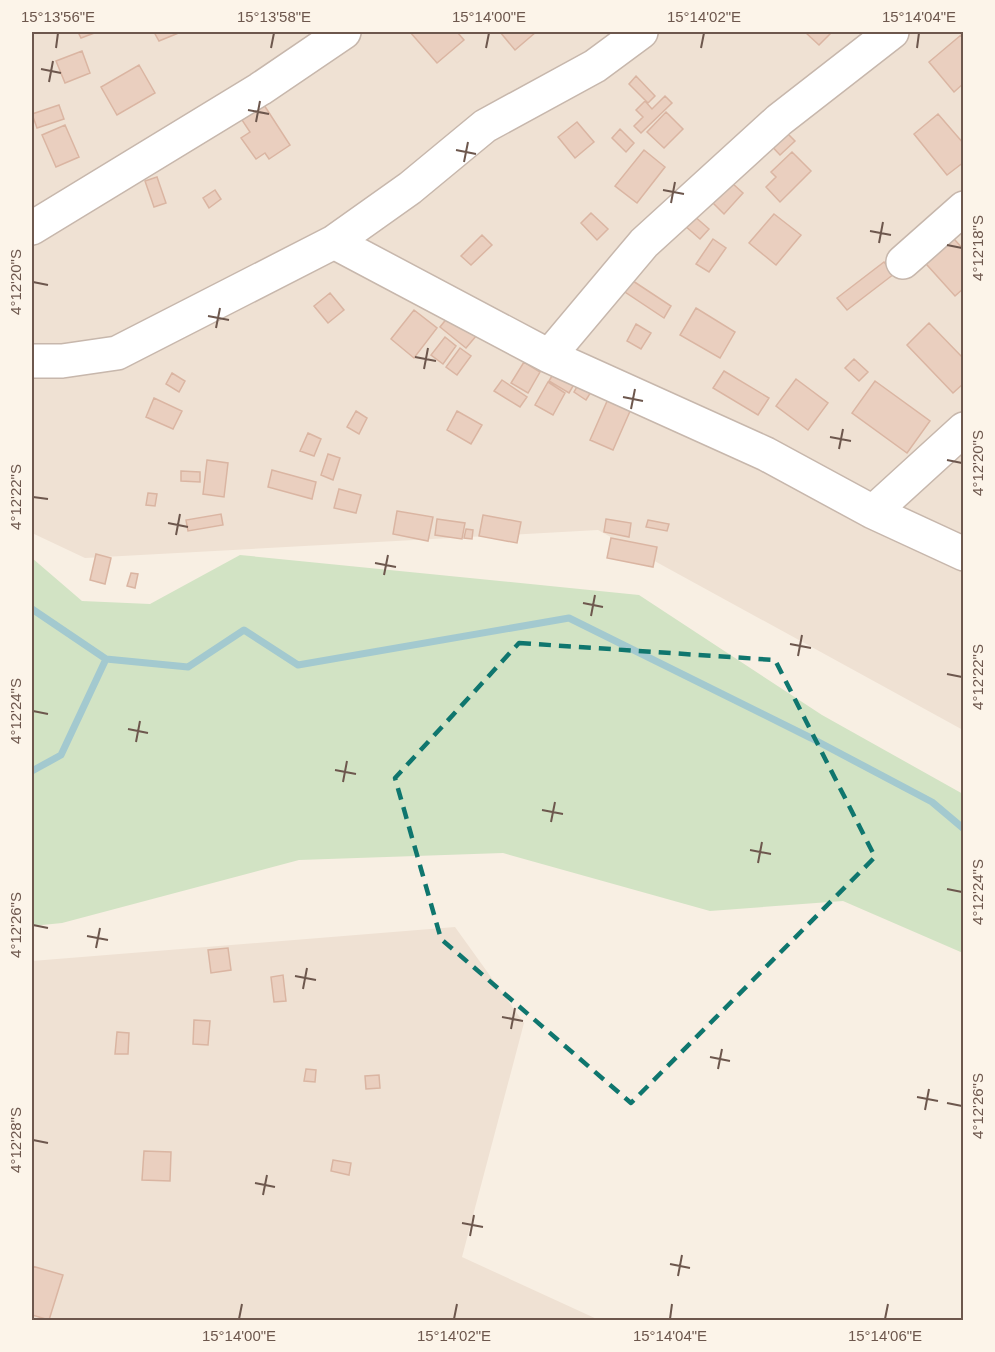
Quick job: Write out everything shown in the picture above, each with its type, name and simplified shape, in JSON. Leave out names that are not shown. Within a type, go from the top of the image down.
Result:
[{"type":"street","points":[[32,228],[260,89],[344,32]]},
{"type":"street","points":[[32,361],[62,361],[117,353],[334,242],[410,188],[485,126],[595,66],[641,32]]},
{"type":"street","points":[[549,356],[644,243],[779,120],[892,32]]},
{"type":"street","points":[[903,262],[963,208]]},
{"type":"street","points":[[334,242],[549,356],[766,454],[873,512],[963,554]]},
{"type":"street","points":[[873,512],[963,429]]},
{"type":"highlighted area","points":[[519,643],[775,660],[875,857],[631,1103],[441,939],[395,778]]},
{"type":"shaded area","points":[[32,32],[963,32],[963,730],[598,530],[85,558],[32,533]]},
{"type":"shaded area","points":[[455,927],[524,1023],[462,1257],[599,1320],[32,1320],[32,961]]},
{"type":"green space","points":[[240,555],[639,595],[822,715],[963,794],[963,953],[843,901],[710,911],[503,853],[299,860],[62,923],[32,926],[32,558],[82,601],[150,604]]},
{"type":"building","points":[[78,32],[97,32],[81,38]]},
{"type":"building","points":[[154,32],[181,32],[159,41]]},
{"type":"building","points":[[410,32],[457,32],[464,40],[437,63]]},
{"type":"building","points":[[500,32],[536,32],[515,50]]},
{"type":"building","points":[[805,32],[832,32],[819,45]]},
{"type":"building","points":[[961,35],[964,39],[964,83],[954,92],[929,62]]},
{"type":"building","points":[[82,51],[90,73],[65,83],[56,61]]},
{"type":"building","points":[[139,65],[155,93],[117,115],[101,87]]},
{"type":"building","points":[[636,76],[655,96],[648,103],[629,84]]},
{"type":"building","points":[[665,96],[672,103],[641,133],[634,126],[643,117],[636,110],[645,101],[652,109]]},
{"type":"building","points":[[59,105],[64,119],[37,128],[32,114]]},
{"type":"building","points":[[264,105],[290,145],[269,159],[265,153],[256,159],[241,138],[250,132],[242,120]]},
{"type":"building","points":[[666,112],[683,129],[664,148],[647,132]]},
{"type":"building","points":[[938,114],[964,144],[964,162],[947,175],[914,134]]},
{"type":"building","points":[[577,122],[594,142],[575,158],[558,137]]},
{"type":"building","points":[[65,125],[79,157],[56,167],[42,135]]},
{"type":"building","points":[[781,127],[795,141],[780,155],[766,140]]},
{"type":"building","points":[[620,129],[634,143],[626,152],[612,138]]},
{"type":"building","points":[[644,150],[665,167],[637,203],[615,186]]},
{"type":"building","points":[[792,152],[811,171],[780,202],[766,187],[776,177],[771,172]]},
{"type":"building","points":[[157,177],[166,203],[154,207],[145,181]]},
{"type":"building","points":[[732,183],[743,193],[724,214],[713,203]]},
{"type":"building","points":[[215,190],[221,199],[209,208],[203,198]]},
{"type":"building","points":[[591,213],[608,229],[597,240],[581,223]]},
{"type":"building","points":[[774,214],[801,235],[776,265],[749,243]]},
{"type":"building","points":[[693,215],[709,229],[700,239],[684,225]]},
{"type":"building","points":[[946,230],[964,250],[964,288],[955,296],[918,255]]},
{"type":"building","points":[[482,235],[492,245],[471,265],[461,256]]},
{"type":"building","points":[[713,239],[726,248],[709,272],[696,264]]},
{"type":"building","points":[[884,262],[894,274],[847,310],[837,298]]},
{"type":"building","points":[[630,279],[671,306],[664,318],[622,290]]},
{"type":"building","points":[[330,293],[344,310],[328,323],[314,306]]},
{"type":"building","points":[[456,307],[482,329],[466,348],[440,327]]},
{"type":"building","points":[[696,308],[735,332],[720,358],[680,335]]},
{"type":"building","points":[[414,310],[437,328],[414,358],[391,339]]},
{"type":"building","points":[[929,323],[964,359],[964,383],[953,393],[907,345]]},
{"type":"building","points":[[636,324],[651,333],[641,349],[627,341]]},
{"type":"building","points":[[445,337],[456,346],[443,364],[431,355]]},
{"type":"building","points":[[460,348],[471,356],[457,375],[446,367]]},
{"type":"building","points":[[854,359],[868,372],[859,381],[845,368]]},
{"type":"building","points":[[524,362],[540,372],[528,393],[511,383]]},
{"type":"building","points":[[560,362],[580,374],[569,393],[549,381]]},
{"type":"building","points":[[724,371],[769,398],[758,415],[713,388]]},
{"type":"building","points":[[172,373],[185,381],[179,392],[166,384]]},
{"type":"building","points":[[583,376],[596,384],[586,400],[574,392]]},
{"type":"building","points":[[796,379],[828,403],[808,430],[776,406]]},
{"type":"building","points":[[502,380],[527,397],[520,407],[494,391]]},
{"type":"building","points":[[875,381],[930,421],[907,453],[852,413]]},
{"type":"building","points":[[548,382],[565,393],[553,415],[535,405]]},
{"type":"building","points":[[154,398],[182,411],[173,429],[146,417]]},
{"type":"building","points":[[608,399],[631,409],[613,450],[590,440]]},
{"type":"building","points":[[356,411],[367,418],[359,434],[347,427]]},
{"type":"building","points":[[457,411],[482,425],[471,444],[447,430]]},
{"type":"building","points":[[308,433],[321,439],[314,456],[300,451]]},
{"type":"building","points":[[328,454],[340,458],[333,480],[321,475]]},
{"type":"building","points":[[207,460],[228,463],[224,497],[203,494]]},
{"type":"building","points":[[272,470],[316,482],[312,499],[268,487]]},
{"type":"building","points":[[181,471],[200,472],[200,482],[181,481]]},
{"type":"building","points":[[339,489],[361,495],[356,513],[334,508]]},
{"type":"building","points":[[148,493],[157,494],[155,506],[146,505]]},
{"type":"building","points":[[397,511],[433,517],[428,541],[393,534]]},
{"type":"building","points":[[221,514],[223,525],[188,531],[186,520]]},
{"type":"building","points":[[483,515],[521,522],[517,543],[479,536]]},
{"type":"building","points":[[437,519],[465,523],[462,539],[435,535]]},
{"type":"building","points":[[606,519],[631,523],[629,537],[604,532]]},
{"type":"building","points":[[648,520],[669,524],[667,531],[646,527]]},
{"type":"building","points":[[466,529],[473,530],[472,539],[464,538]]},
{"type":"building","points":[[611,538],[657,547],[653,567],[607,558]]},
{"type":"building","points":[[96,554],[111,558],[105,584],[90,580]]},
{"type":"building","points":[[131,573],[138,574],[135,588],[127,586]]},
{"type":"building","points":[[228,948],[231,970],[211,973],[208,950]]},
{"type":"building","points":[[283,975],[286,1001],[274,1002],[271,977]]},
{"type":"building","points":[[194,1020],[210,1021],[208,1045],[193,1044]]},
{"type":"building","points":[[117,1032],[129,1033],[128,1054],[115,1054]]},
{"type":"building","points":[[306,1069],[316,1070],[315,1082],[304,1081]]},
{"type":"building","points":[[379,1075],[380,1088],[366,1089],[365,1076]]},
{"type":"building","points":[[144,1151],[171,1152],[170,1181],[142,1180]]},
{"type":"building","points":[[333,1160],[351,1163],[349,1175],[331,1171]]},
{"type":"building","points":[[32,1266],[63,1275],[49,1320],[32,1315]]},
{"type":"waterway","points":[[32,609],[106,659],[188,667],[244,630],[298,665],[569,618],[811,738],[932,802],[964,829]]},
{"type":"waterway","points":[[32,771],[61,755],[106,659]]}]
